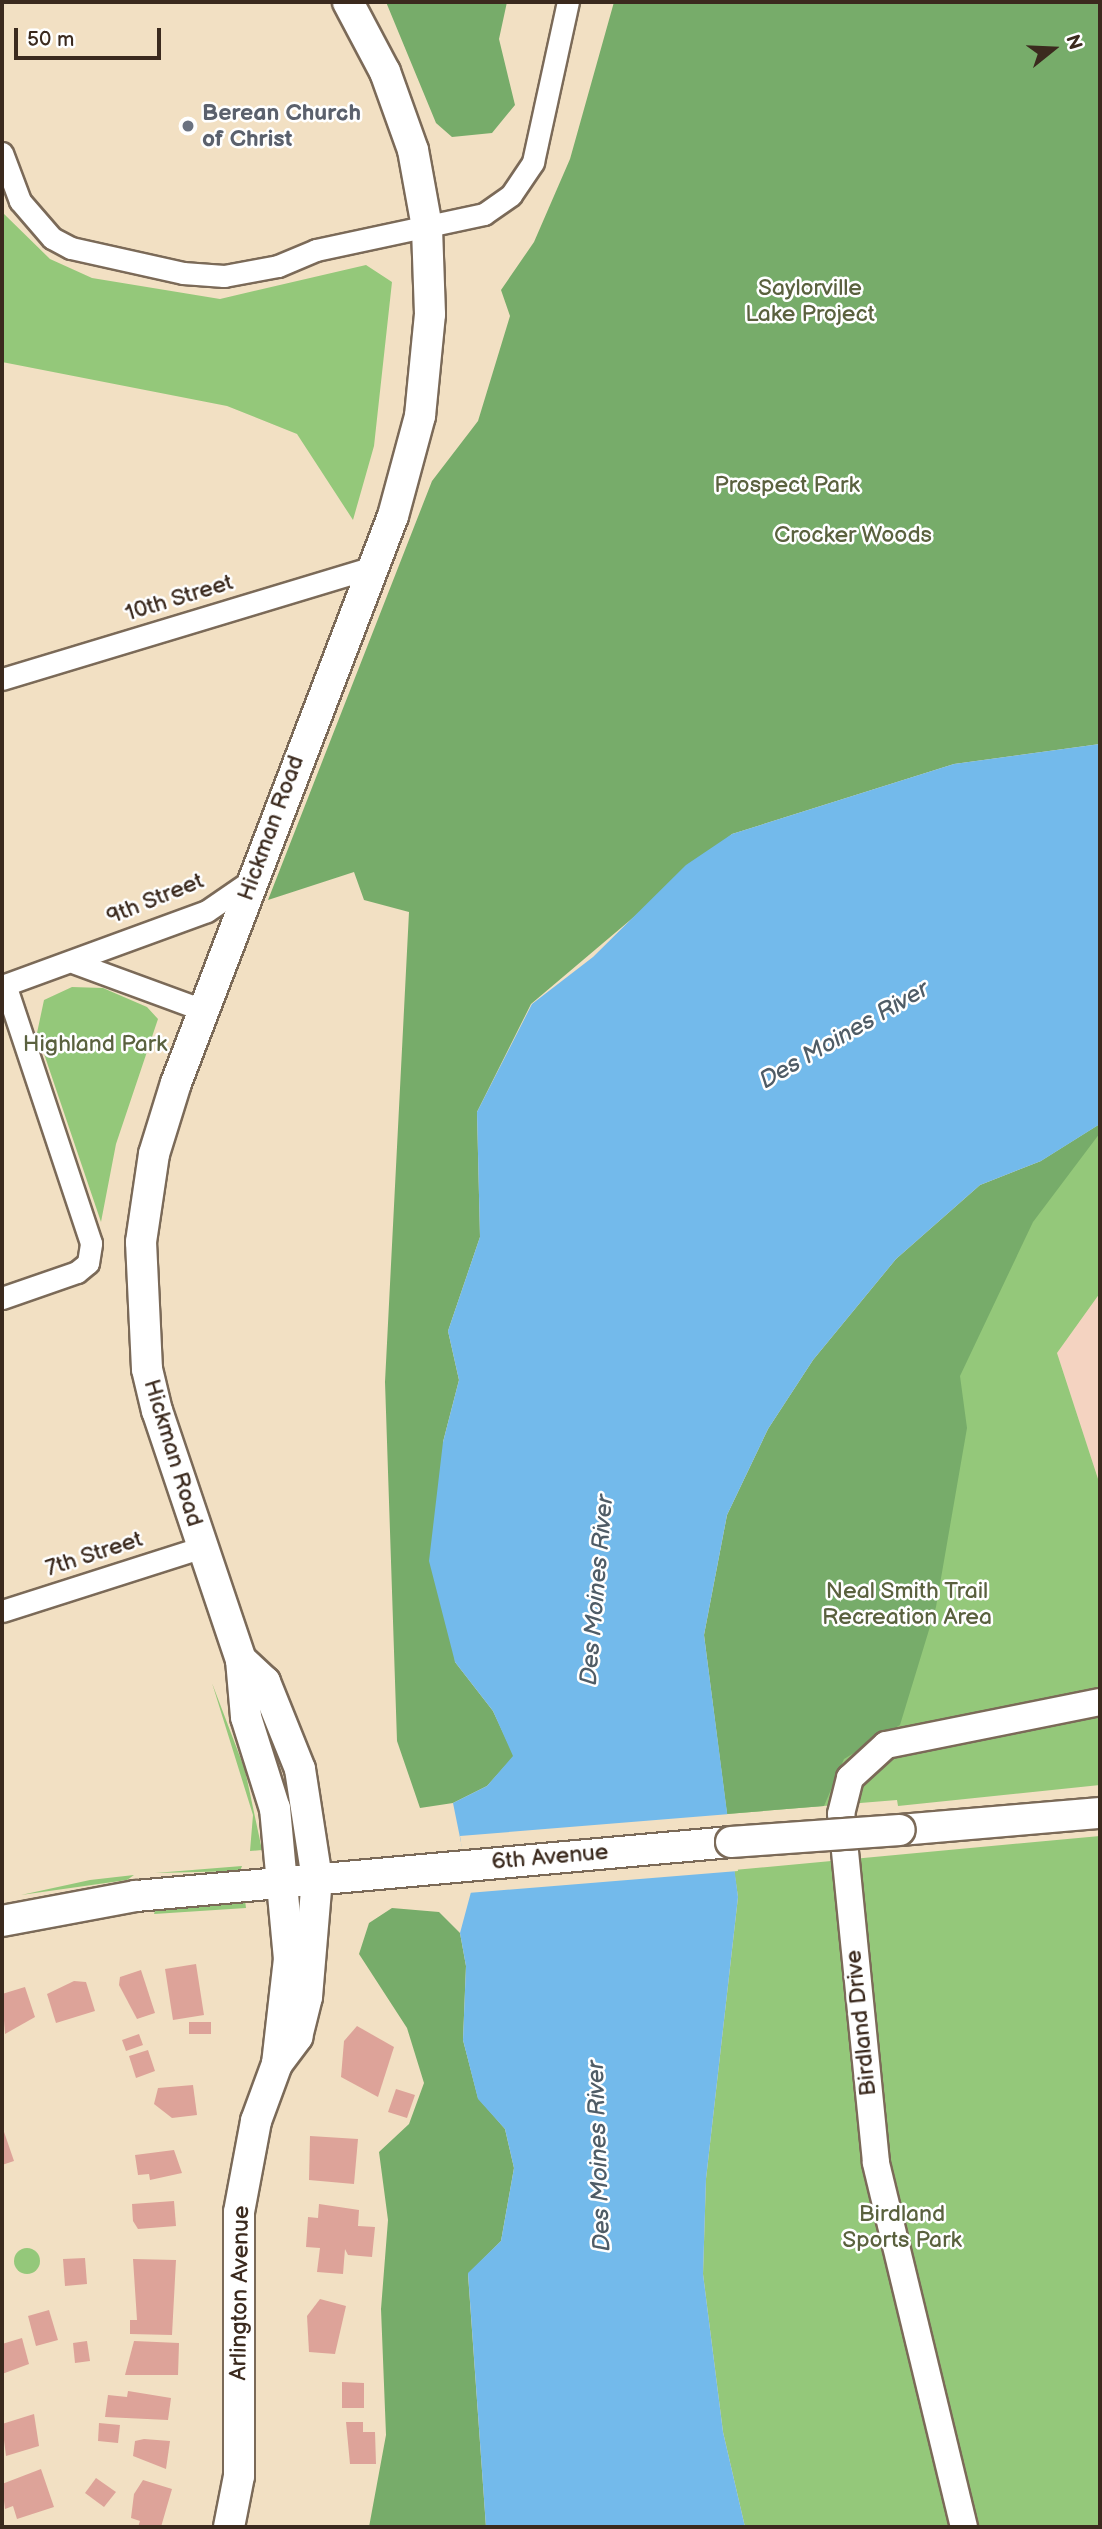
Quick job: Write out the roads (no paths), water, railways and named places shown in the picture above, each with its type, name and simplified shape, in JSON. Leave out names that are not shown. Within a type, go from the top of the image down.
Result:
[{"type":"main road","name":"Hickman Road","points":[[286,1881],[275,1809],[246,1717],[241,1660],[147,1369],[141,1242],[154,1154],[251,880],[410,467],[420,416],[430,314],[427,227],[408,136],[385,72],[348,2]]},
{"type":"main road","name":"Hickman Road","points":[[241,1660],[265,1682],[300,1769],[317,1878]]},
{"type":"main road","name":"6th Avenue","points":[[2,1918],[85,1902],[411,1869],[1100,1813]]},
{"type":"main road","name":"Arlington Avenue","points":[[277,2064],[297,2036],[307,1997],[317,1878]]},
{"type":"main road","name":"Arlington Avenue","points":[[229,2527],[239,2476],[239,2212],[256,2121],[277,2064],[289,1959],[286,1881]]},
{"type":"street","points":[[2,153],[20,201],[52,238],[71,248],[183,272],[238,274],[484,214],[511,195],[526,173],[541,138],[568,2]]},
{"type":"street","name":"10th Street","points":[[2,679],[370,568]]},
{"type":"street","name":"9th Street","points":[[4,985],[75,963],[207,911],[251,880]]},
{"type":"street","points":[[75,963],[203,1010]]},
{"type":"street","points":[[2,1298],[76,1272],[88,1263],[91,1244],[4,985]]},
{"type":"street","name":"7th Street","points":[[2,1611],[203,1547]]},
{"type":"street","name":"Birdland Drive","points":[[964,2527],[876,2162],[841,1814],[850,1778],[886,1745],[1100,1702]]},
{"type":"water","name":"Des Moines River","points":[[1100,744],[1100,1124],[1041,1161],[980,1185],[896,1259],[813,1360],[768,1429],[727,1515],[704,1635],[738,1897],[706,2179],[703,2274],[723,2432],[745,2527],[486,2527],[468,2273],[501,2241],[514,2168],[505,2129],[478,2099],[463,2040],[466,1966],[460,1933],[471,1892],[453,1803],[487,1786],[513,1756],[493,1711],[455,1662],[429,1561],[443,1442],[459,1380],[448,1331],[480,1237],[477,1112],[532,1004],[593,957],[686,865],[732,834],[954,764]]},
{"type":"place","name":"Berean Church of Christ","points":[[188,126]]},
{"type":"park label","name":"Saylorville Lake Project","points":[[810,301]]},
{"type":"park label","name":"Prospect Park","points":[[787,485]]},
{"type":"park label","name":"Crocker Woods","points":[[853,535]]},
{"type":"park label","name":"Highland Park","points":[[95,1044]]},
{"type":"park label","name":"Neal Smith Trail Recreation Area","points":[[907,1604]]},
{"type":"park label","name":"Birdland Sports Park","points":[[902,2227]]}]
